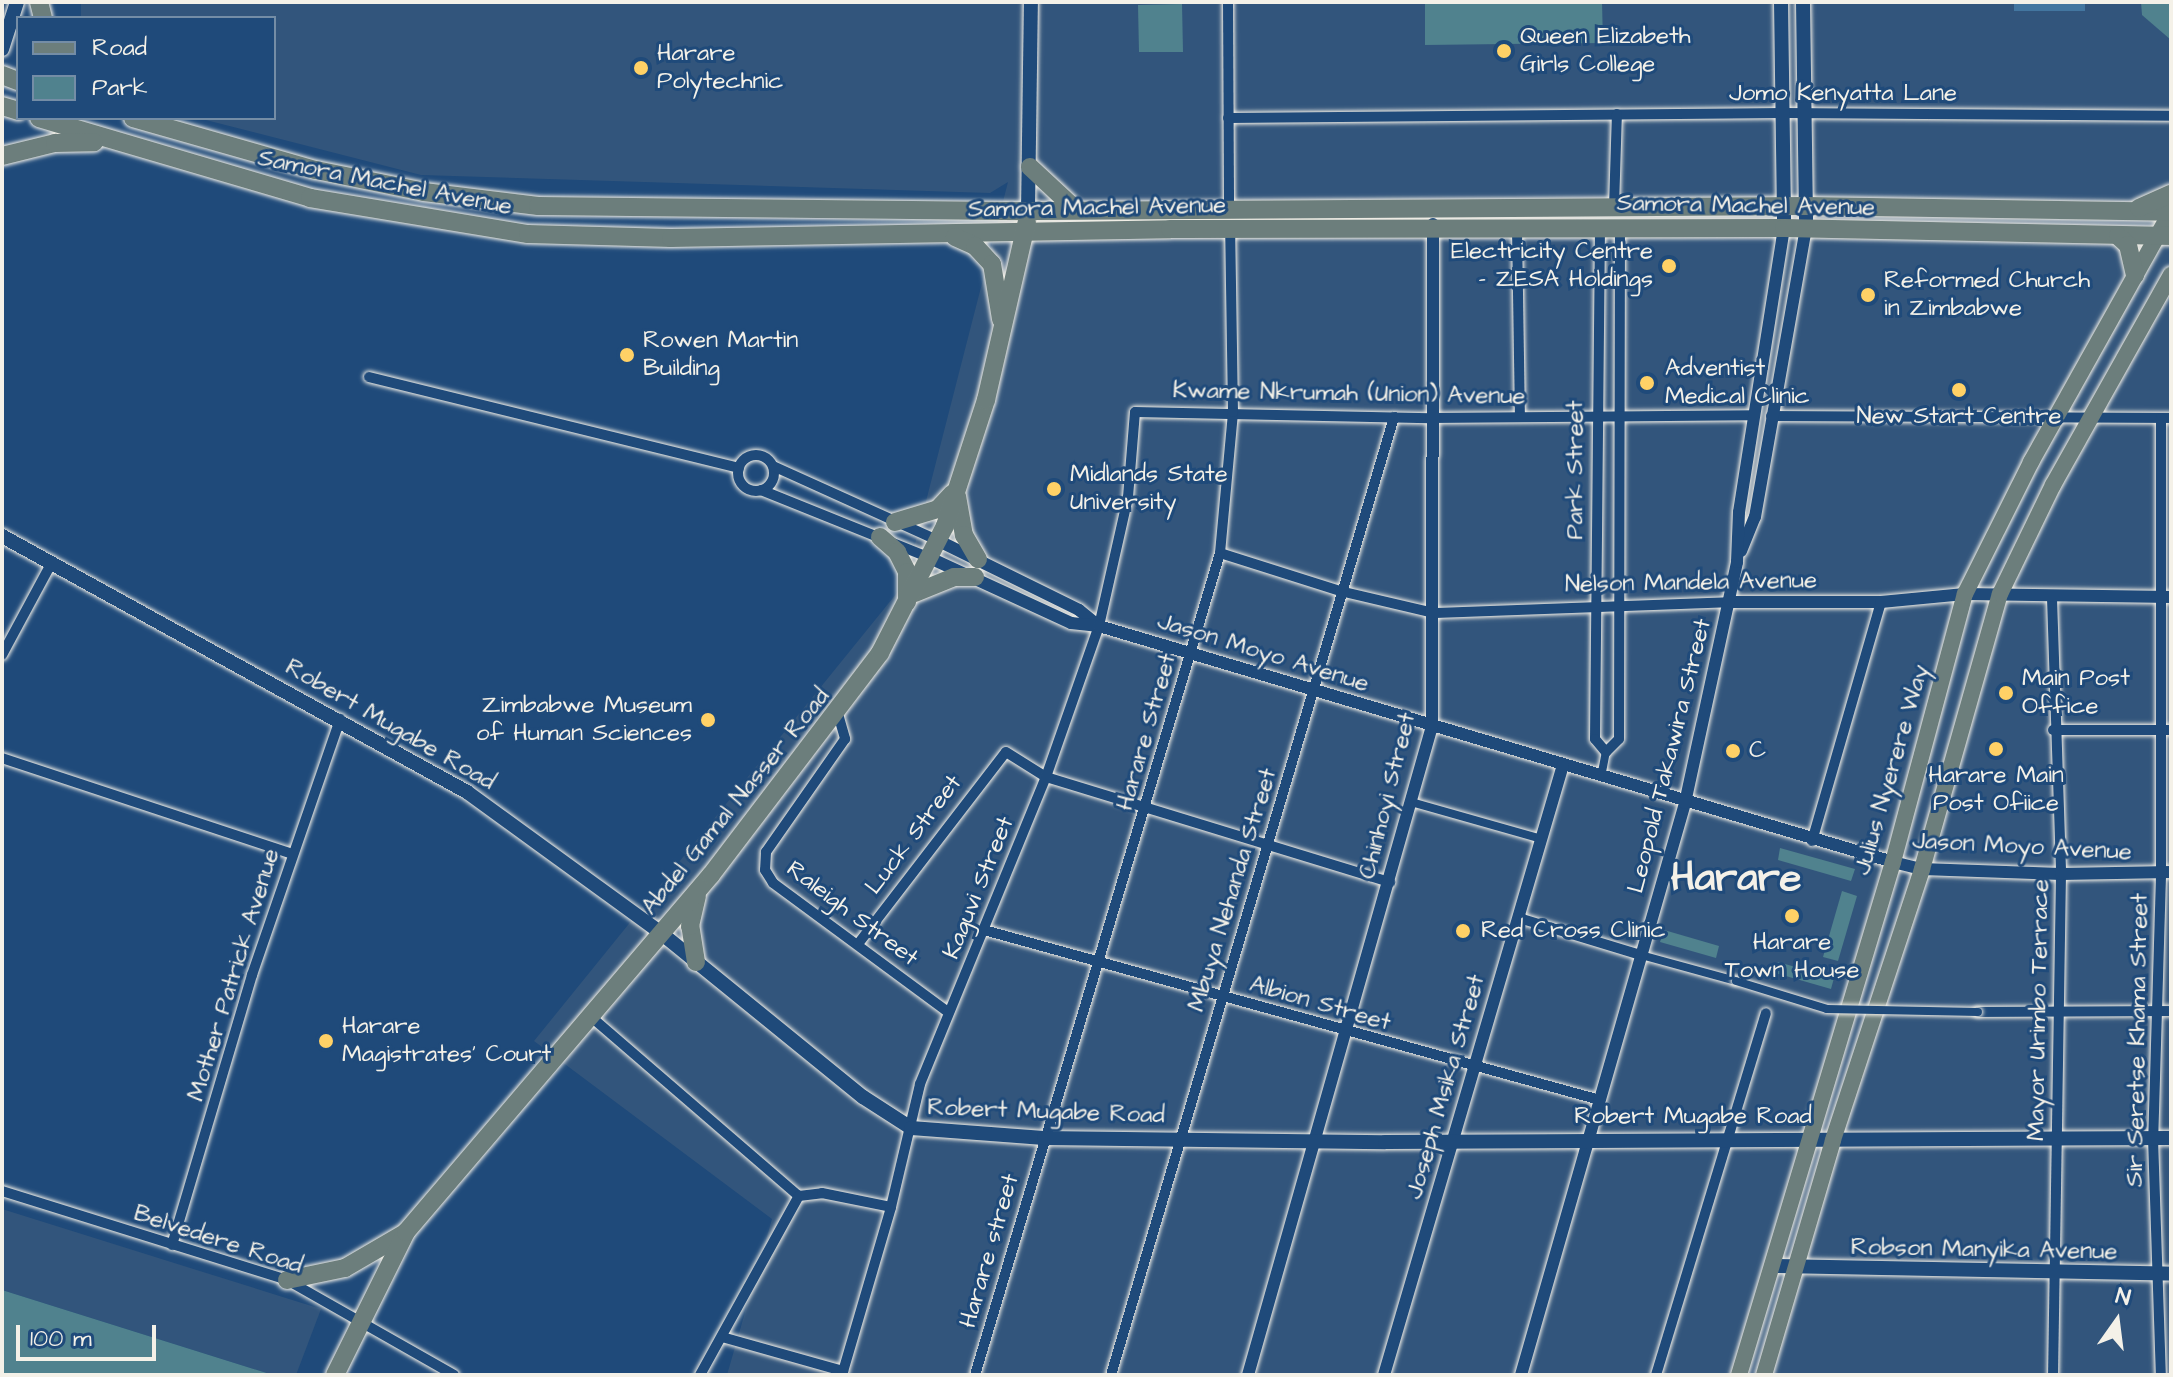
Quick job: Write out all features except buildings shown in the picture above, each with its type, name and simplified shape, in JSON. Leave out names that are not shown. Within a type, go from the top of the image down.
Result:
[{"type":"highway","name":"Samora Machel Avenue","points":[[45,120],[310,198],[528,234],[1784,228],[2164,236]]},
{"type":"highway","name":"Samora Machel Avenue","points":[[140,120],[316,170],[424,192],[538,206],[1028,211],[1074,208],[1806,206],[2171,212]]},
{"type":"highway","points":[[2,156],[55,143],[109,141]]},
{"type":"highway","points":[[1030,167],[1074,208]]},
{"type":"highway","points":[[2125,212],[2171,194]]},
{"type":"highway","name":"Abdel Gamal Nasser Road","points":[[335,1375],[359,1321],[406,1232],[588,1014],[699,889],[838,714],[910,601],[939,541],[1001,342],[1028,211]]},
{"type":"highway","points":[[949,234],[975,246],[992,264],[1002,306],[1001,342]]},
{"type":"highway","points":[[2118,236],[2128,245],[2135,275]]},
{"type":"highway","points":[[895,522],[938,509],[956,489]]},
{"type":"highway","points":[[880,537],[897,552],[907,572],[910,601],[977,568],[964,535],[956,489]]},
{"type":"highway","points":[[696,962],[690,926],[699,889]]},
{"type":"highway","points":[[287,1280],[345,1268],[406,1232]]},
{"type":"highway","name":"Abdel Gamal Nasser Road","points":[[325,1375],[345,1350]]},
{"type":"main road","points":[[2,49],[17,2]]},
{"type":"main road","points":[[1028,211],[1031,2]]},
{"type":"main road","name":"Leopold Takawira Street","points":[[1781,2],[1784,228]]},
{"type":"main road","name":"Leopold Takawira Street","points":[[1803,2],[1807,113],[1806,229]]},
{"type":"main road","name":"Julius Nyerere Way","points":[[1739,1375],[1805,1140],[1893,862],[1965,594],[2135,275],[2164,236],[2171,212]]},
{"type":"main road","points":[[1764,1375],[1833,1140],[1922,869],[2000,594],[2092,417],[2171,275]]},
{"type":"main road","name":"Robert Mugabe Road","points":[[2,536],[340,719],[467,792],[661,933],[863,1097],[911,1128],[1044,1138],[2171,1138]]},
{"type":"main road","name":"Robson Manyika Avenue","points":[[1772,1266],[1796,1269],[2164,1274]]},
{"type":"street","points":[[1228,2],[1229,209]]},
{"type":"street","name":"Jomo Kenyatta Lane","points":[[1228,118],[1783,113],[2171,116]]},
{"type":"street","points":[[1614,207],[1617,114]]},
{"type":"street","name":"Chinhoyi Street","points":[[1248,1375],[1432,726],[1434,613],[1430,418],[1433,209]]},
{"type":"street","name":"Park Street","points":[[1600,228],[1595,415],[1595,739],[1606,752],[1619,739],[1620,228]]},
{"type":"street","name":"Leopold Takawira Street","points":[[1521,1375],[1685,803],[1737,562],[1754,415],[1784,228]]},
{"type":"street","name":"Leopold Takawira Street","points":[[1737,562],[1755,517],[1806,229]]},
{"type":"street","points":[[1517,230],[1520,416]]},
{"type":"street","name":"Harare Street","points":[[1044,1138],[1146,809],[1220,553],[1233,412],[1230,231]]},
{"type":"street","points":[[369,377],[739,468],[756,456],[939,541]]},
{"type":"street","name":"Kwame Nkrumah (Union) Avenue","points":[[1135,412],[1430,418],[1754,415]]},
{"type":"street","name":"Kaguvi Street","points":[[842,1373],[891,1207],[920,1084],[1046,777],[1099,626],[1128,497],[1135,412]]},
{"type":"street","points":[[1771,416],[2166,418]]},
{"type":"street","name":"Mbuya Nehanda Street","points":[[1111,1375],[1340,591],[1394,417]]},
{"type":"street","name":"Sir Seretse Khama Street","points":[[2161,1375],[2164,1274],[2153,1138],[2168,876],[2166,418]]},
{"type":"street","points":[[761,490],[771,483],[773,466]]},
{"type":"street","points":[[739,468],[742,484],[932,559]]},
{"type":"street","name":"Jason Moyo Avenue","points":[[939,541],[977,568],[1071,623],[1099,626],[1812,841],[1922,869],[2168,876]]},
{"type":"street","name":"Nelson Mandela Avenue","points":[[1220,553],[1340,591],[1434,613],[1730,602],[1881,602],[1965,594],[2052,598],[2166,597]]},
{"type":"street","name":"Jason Moyo Avenue","points":[[932,559],[977,568]]},
{"type":"street","points":[[2,655],[51,564]]},
{"type":"street","name":"Mayor Urimbo Terrace","points":[[2052,598],[2053,730],[2061,874],[2053,1375]]},
{"type":"street","points":[[1812,841],[1881,602]]},
{"type":"street","name":"Raleigh Street","points":[[838,714],[845,739],[764,860],[773,883],[948,1012]]},
{"type":"street","name":"Mother Patrick Avenue","points":[[172,1245],[292,854],[340,719]]},
{"type":"street","points":[[2053,730],[2166,730]]},
{"type":"street","name":"Luck Street","points":[[858,944],[1006,752],[1046,777]]},
{"type":"street","points":[[1601,777],[1606,752]]},
{"type":"street","points":[[2,758],[292,854]]},
{"type":"street","name":"Joseph Msika Street","points":[[1384,1375],[1563,765]]},
{"type":"street","points":[[1046,777],[1390,882]]},
{"type":"street","points":[[1411,802],[1542,839]]},
{"type":"street","points":[[1519,918],[1827,1009],[2171,1011]]},
{"type":"street","name":"Albion Street","points":[[984,930],[1347,1033],[1600,1100]]},
{"type":"street","points":[[1656,1375],[1766,1013]]},
{"type":"street","points":[[588,1014],[799,1196],[822,1193],[891,1207]]},
{"type":"street","name":"Harare street","points":[[975,1375],[1044,1138]]},
{"type":"street","name":"Belvedere Road","points":[[2,1191],[287,1280],[454,1375]]},
{"type":"street","points":[[700,1375],[799,1196]]},
{"type":"street","points":[[722,1337],[842,1373]]},
{"type":"shaded area","points":[[81,2],[2171,2],[2171,1375],[727,1375],[772,1219],[534,1041],[905,583],[1008,182],[990,193],[421,175],[206,120],[276,120],[276,16],[81,16]]},
{"type":"shaded area","points":[[2014,2],[2085,2],[2085,11],[2014,11]]},
{"type":"shaded area","points":[[2,1209],[321,1309],[296,1375],[273,1375],[2,1290]]},
{"type":"green space","points":[[1425,2],[1602,2],[1603,43],[1425,45]]},
{"type":"green space","points":[[2141,2],[2171,2],[2171,40],[2142,15]]},
{"type":"green space","points":[[1182,4],[1183,52],[1139,52],[1138,5]]},
{"type":"green space","points":[[1780,848],[1855,869],[1851,881],[1778,860]]},
{"type":"green space","points":[[1842,891],[1857,896],[1838,961],[1823,957]]},
{"type":"green space","points":[[1664,930],[1719,946],[1716,958],[1660,942]]},
{"type":"green space","points":[[1778,962],[1834,978],[1831,989],[1775,973]]},
{"type":"green space","points":[[2,1290],[273,1375],[2,1375]]},
{"type":"place","name":"Queen Elizabeth Girls College","points":[[1504,51]]},
{"type":"place","name":"Harare Polytechnic","points":[[641,68]]},
{"type":"place","name":"Electricity Centre - ZESA Holdings","points":[[1669,266]]},
{"type":"place","name":"Reformed Church in Zimbabwe","points":[[1868,295]]},
{"type":"place","name":"Rowen Martin Building","points":[[627,355]]},
{"type":"place","name":"Adventist Medical Clinic","points":[[1647,383]]},
{"type":"place","name":"New Start Centre","points":[[1959,390]]},
{"type":"place","name":"Midlands State University","points":[[1054,489]]},
{"type":"place","name":"Main Post Office","points":[[2006,693]]},
{"type":"place","name":"Zimbabwe Museum of Human Sciences","points":[[708,720]]},
{"type":"place","name":"Harare Main Post Ofiice","points":[[1996,749]]},
{"type":"place","name":"C","points":[[1733,751]]},
{"type":"place","name":"Harare Town House","points":[[1792,916]]},
{"type":"place","name":"Red Cross Clinic","points":[[1463,931]]},
{"type":"place","name":"Harare Magistrates’ Court","points":[[326,1041]]},
{"type":"district","name":"Harare","points":[[1736,879]]}]
